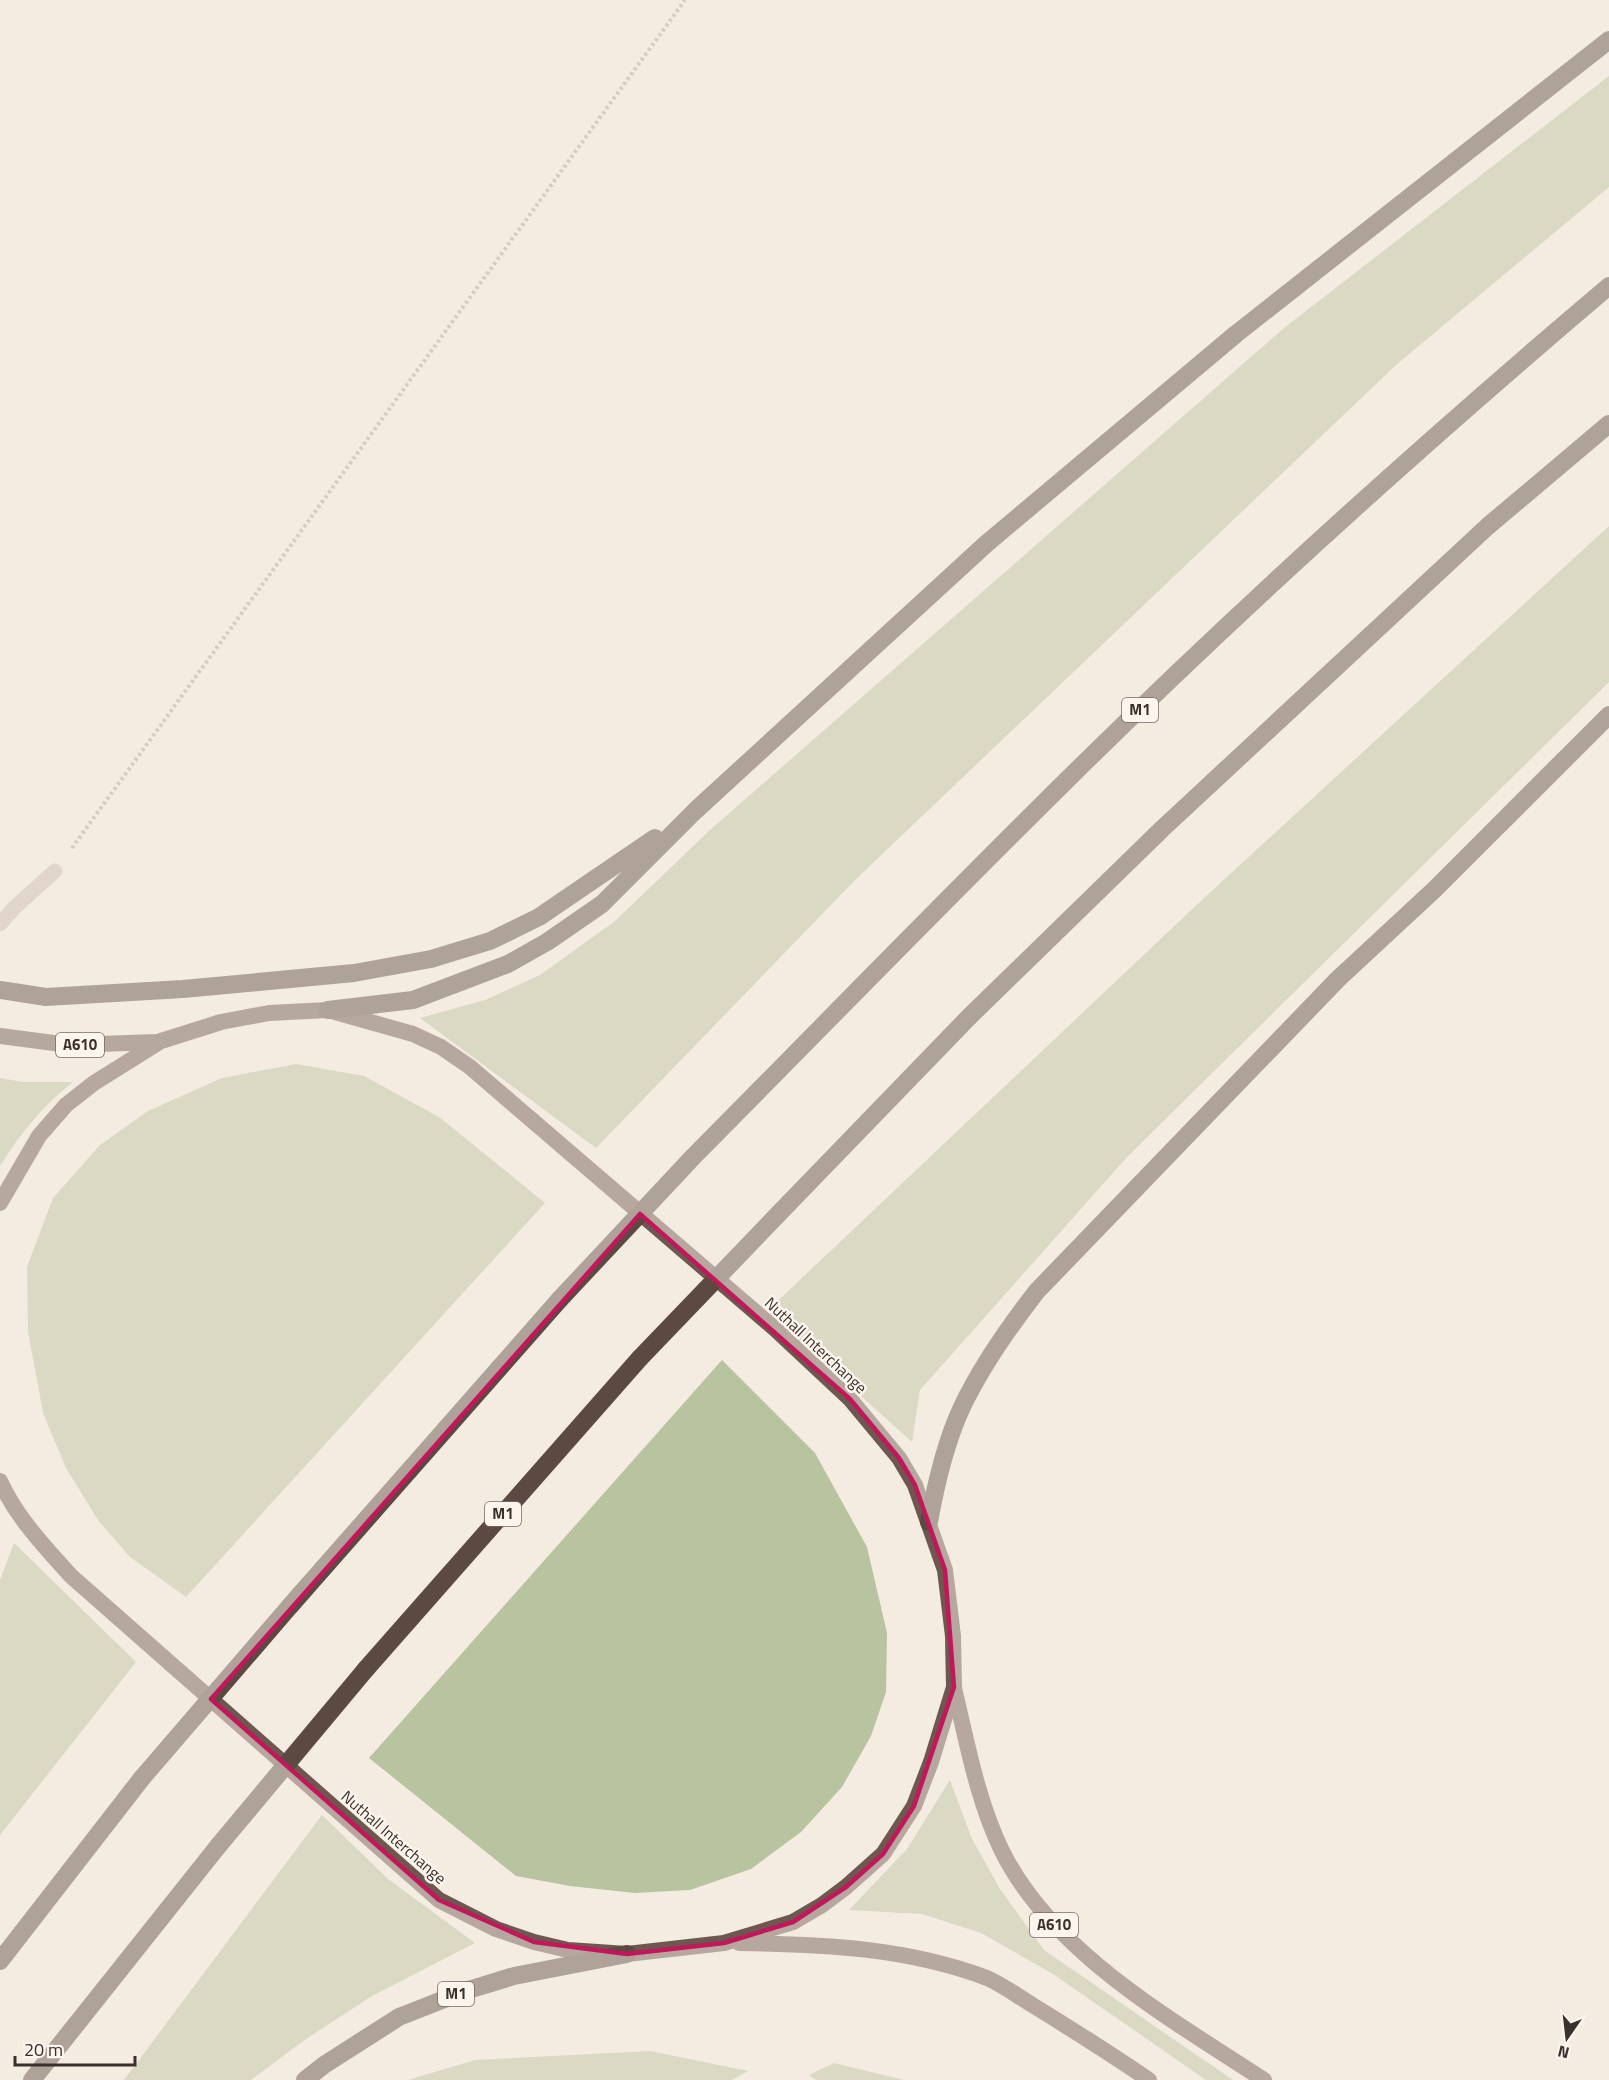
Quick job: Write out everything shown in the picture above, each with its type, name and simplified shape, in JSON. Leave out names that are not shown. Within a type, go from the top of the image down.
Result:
[{"type":"highway","points":[[328,1010],[413,1000],[508,964],[547,942],[602,904],[696,810],[986,544],[1245,327],[1609,40]]},
{"type":"highway","name":"M1","points":[[0,1961],[142,1778],[290,1606],[560,1299],[693,1157],[1075,772],[1263,593],[1443,428],[1609,286]]},
{"type":"highway","name":"M1","points":[[32,2080],[219,1845],[366,1670],[640,1358],[969,1017],[1162,829],[1488,526],[1609,424]]},
{"type":"highway","points":[[929,1522],[936,1484],[962,1408],[1009,1328],[1037,1291],[1338,979],[1434,890],[1609,715]]},
{"type":"highway","points":[[0,990],[46,997],[183,989],[354,973],[431,959],[490,941],[539,917],[696,810]]},
{"type":"highway","name":"Nuthall Interchange","points":[[0,1203],[39,1136],[66,1105],[94,1083],[161,1041],[221,1022],[269,1013],[328,1010],[412,1034],[441,1047],[470,1067],[774,1328],[850,1399],[899,1458],[915,1485],[945,1570],[953,1636],[954,1687],[931,1762],[914,1806],[883,1854],[822,1905],[793,1922],[724,1942],[627,1954],[568,1950],[534,1942],[496,1929],[439,1900],[71,1576],[19,1515],[0,1481]]},
{"type":"highway","name":"A610","points":[[0,1036],[69,1046],[161,1041]]},
{"type":"highway","name":"A610","points":[[954,1687],[982,1800],[1001,1850],[1036,1906],[1065,1938],[1102,1969],[1175,2022],[1264,2080]]},
{"type":"highway","points":[[724,1942],[855,1948],[929,1960],[988,1979],[1095,2043],[1149,2080]]},
{"type":"highway","name":"M1","points":[[305,2080],[399,2017],[465,1991],[514,1976],[627,1954]]},
{"type":"lane","points":[[0,924],[14,908],[55,871]]},
{"type":"path","points":[[55,871],[685,0]]},
{"type":"highlighted area","points":[[640,1214],[850,1399],[899,1458],[915,1485],[945,1570],[954,1687],[914,1806],[883,1854],[846,1887],[793,1922],[724,1943],[627,1954],[534,1942],[439,1900],[211,1699]]},
{"type":"green space","points":[[1609,76],[1609,187],[1396,365],[855,880],[596,1148],[420,1018],[485,1000],[540,975],[615,921],[710,830],[1284,328]]},
{"type":"green space","points":[[1609,526],[1609,682],[1127,1157],[920,1390],[912,1442],[767,1311],[1204,898]]},
{"type":"green space","points":[[296,1064],[364,1076],[439,1117],[545,1203],[186,1597],[130,1557],[98,1520],[66,1468],[43,1413],[28,1331],[27,1267],[53,1198],[100,1145],[148,1111],[222,1078]]},
{"type":"green space","points":[[0,1078],[23,1082],[73,1082],[33,1121],[0,1166]]},
{"type":"green space","points":[[722,1360],[815,1453],[867,1547],[887,1633],[886,1692],[871,1736],[842,1787],[801,1832],[751,1869],[690,1890],[635,1893],[570,1886],[516,1876],[369,1758]]},
{"type":"green space","points":[[14,1543],[136,1662],[0,1835],[0,1580]]},
{"type":"green space","points":[[950,1780],[972,1839],[1000,1889],[1044,1950],[1233,2080],[1206,2080],[1053,1974],[981,1933],[922,1914],[849,1910],[907,1849]]},
{"type":"green space","points":[[322,1815],[388,1879],[475,1943],[372,1996],[306,2039],[251,2080],[124,2080]]},
{"type":"green space","points":[[650,2051],[748,2071],[732,2080],[408,2080],[475,2060]]},
{"type":"green space","points":[[834,2063],[904,2080],[816,2080],[809,2075]]}]
